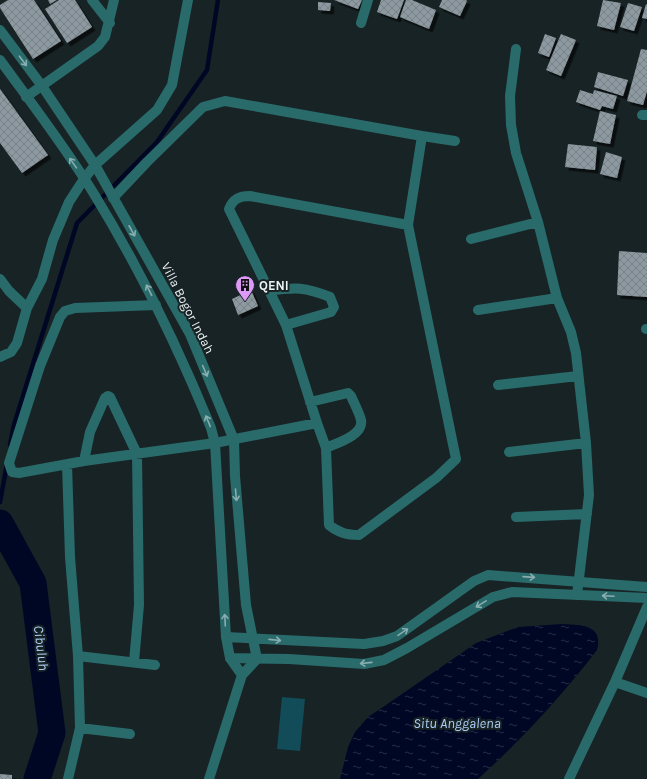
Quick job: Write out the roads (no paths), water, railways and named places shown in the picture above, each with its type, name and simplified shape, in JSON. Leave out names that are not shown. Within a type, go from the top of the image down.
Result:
[{"type":"street","points":[[92,0],[110,23]]},
{"type":"street","points":[[26,97],[98,46],[105,37],[110,23],[114,0]]},
{"type":"street","points":[[0,357],[11,352],[17,343],[27,308],[42,279],[53,240],[69,202],[84,178],[95,165],[157,110],[166,98],[172,85],[188,0]]},
{"type":"street","points":[[361,23],[368,0]]},
{"type":"street","name":"Villa Bogor Indah","points":[[0,30],[42,86],[95,165],[190,334],[234,440],[235,476],[246,605],[257,659]]},
{"type":"street","points":[[516,48],[510,96],[516,153],[538,222],[557,298],[571,332],[586,443],[589,495],[577,595]]},
{"type":"street","name":"Villa Bogor Indah","points":[[0,60],[95,195],[156,305],[211,428],[215,443],[226,637],[230,658]]},
{"type":"street","points":[[111,194],[147,162],[203,107],[217,103],[231,102],[455,141]]},
{"type":"street","points":[[408,225],[250,196],[241,196],[234,200],[229,209],[286,325],[326,448],[329,525],[338,532],[349,535],[359,535],[436,478],[456,459],[408,225],[422,136]]},
{"type":"street","points":[[471,239],[538,222]]},
{"type":"street","points":[[0,278],[9,291],[27,308]]},
{"type":"street","points":[[270,291],[292,288],[310,289],[330,297],[334,307],[331,312],[286,325]]},
{"type":"street","points":[[478,310],[557,298]]},
{"type":"street","points":[[156,305],[75,308],[65,311],[60,318],[40,366],[9,463],[12,472],[19,473],[84,461],[234,440],[317,423]]},
{"type":"street","points":[[498,384],[578,376]]},
{"type":"street","points":[[310,402],[348,393],[351,396],[361,420],[360,427],[354,435],[326,448]]},
{"type":"street","points":[[84,461],[90,432],[108,396],[110,397],[137,454],[138,605],[134,662]]},
{"type":"street","points":[[509,452],[586,443]]},
{"type":"street","points":[[67,464],[70,557],[78,656],[80,728],[68,779]]},
{"type":"street","points":[[516,517],[587,514]]},
{"type":"street","points":[[226,637],[371,643],[397,636],[474,581],[488,575],[647,587]]},
{"type":"street","points":[[230,658],[364,664],[384,660],[407,648],[493,596],[512,592],[647,598]]},
{"type":"street","points":[[569,779],[615,682],[647,607]]},
{"type":"street","points":[[78,656],[155,665]]},
{"type":"street","points":[[230,658],[242,675]]},
{"type":"street","points":[[209,779],[242,675],[257,659]]},
{"type":"street","points":[[615,682],[647,693]]},
{"type":"street","points":[[80,728],[130,734]]},
{"type":"water","name":"Situ Anggalena","points":[[562,624],[583,626],[594,631],[597,635],[598,641],[597,650],[540,717],[510,749],[478,779],[340,779],[348,747],[355,732],[368,717],[476,643],[518,627]]},
{"type":"waterway","points":[[10,445],[14,425],[77,223],[157,142],[207,70],[218,0]]},
{"type":"waterway","points":[[0,502],[7,464]]},
{"type":"waterway","name":"Cibuluh","points":[[0,523],[33,583],[52,733],[37,779]]},
{"type":"place","name":"QENI","points":[[245,302]]}]
